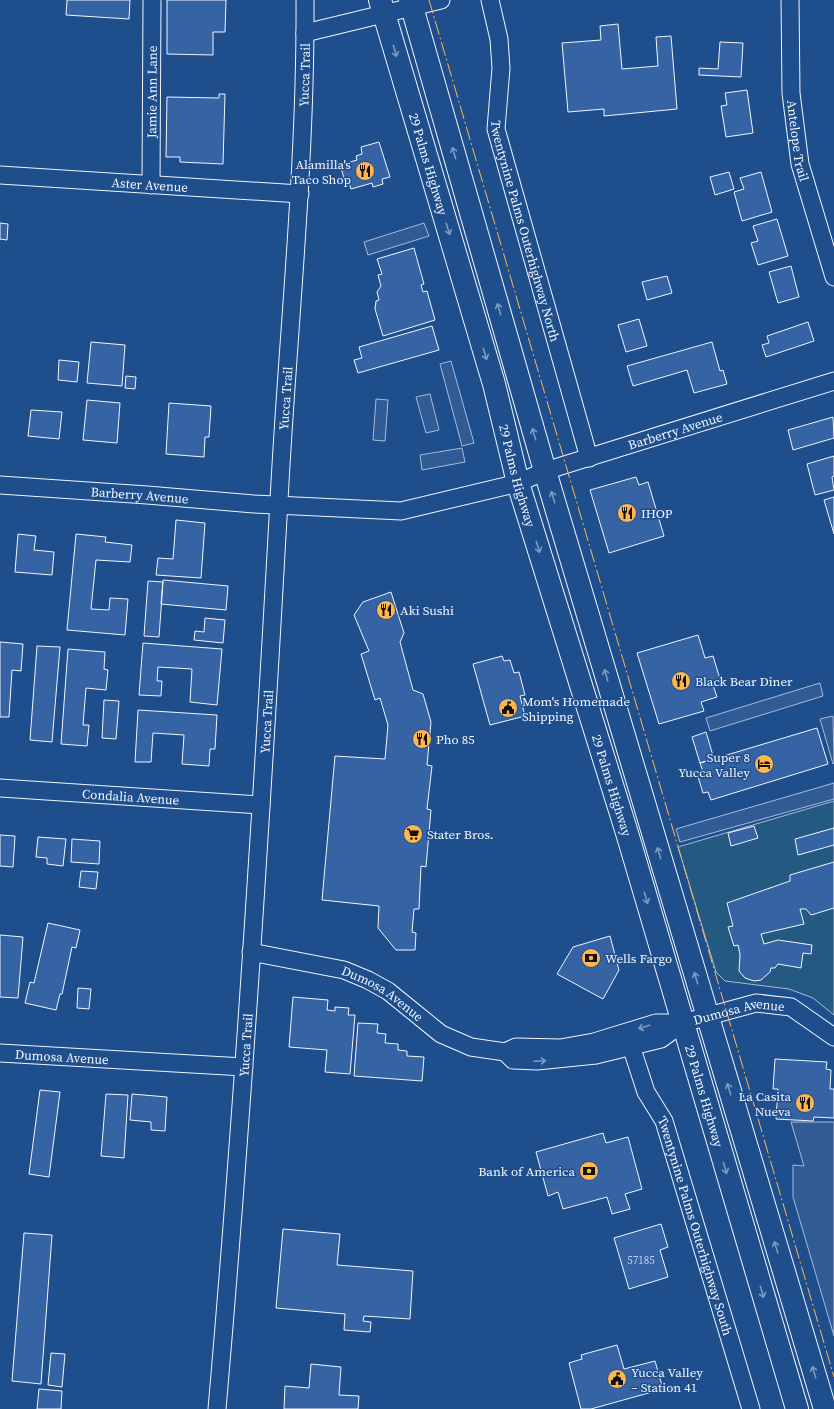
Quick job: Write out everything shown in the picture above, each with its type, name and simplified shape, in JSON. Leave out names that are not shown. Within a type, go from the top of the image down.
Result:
[{"type":"main road","name":"29 Palms Highway","points":[[410,3],[482,248],[545,471],[706,1016],[825,1409]]},
{"type":"main road","name":"29 Palms Highway","points":[[382,7],[494,384],[518,483],[628,833],[682,1023],[797,1409]]},
{"type":"street","name":"Jamie Ann Lane","points":[[151,185],[152,0]]},
{"type":"street","name":"Yucca Trail","points":[[217,1409],[252,952],[279,504],[300,194],[305,0]]},
{"type":"street","points":[[305,33],[382,7],[441,0]]},
{"type":"street","name":"Twentynine Palms Outerhighway North","points":[[490,0],[499,39],[501,68],[496,129],[589,458]]},
{"type":"street","name":"Antelope Trail","points":[[790,0],[790,93],[800,164],[834,277]]},
{"type":"street","name":"Aster Avenue","points":[[0,175],[300,194]]},
{"type":"street","name":"Barberry Avenue","points":[[0,486],[401,511],[518,483],[545,471],[834,381]]},
{"type":"street","name":"Condalia Avenue","points":[[0,788],[261,805]]},
{"type":"street","name":"Dumosa Avenue","points":[[252,952],[344,970],[388,991],[441,1034],[472,1047],[505,1052],[516,1047],[560,1048],[594,1042],[656,1023],[682,1023],[756,1003],[791,1007],[834,1038]]},
{"type":"street","name":"Dumosa Avenue","points":[[505,1052],[513,1060],[537,1062],[596,1055],[661,1039],[682,1023]]},
{"type":"street","name":"Twentynine Palms Outerhighway South","points":[[631,1046],[646,1092],[664,1121],[751,1409]]},
{"type":"street","name":"Dumosa Avenue","points":[[0,1052],[244,1067]]},
{"type":"shaded area","points":[[424,223],[429,236],[368,255],[364,242]]},
{"type":"shaded area","points":[[451,361],[474,443],[462,446],[440,364]]},
{"type":"shaded area","points":[[430,394],[439,430],[426,433],[416,397]]},
{"type":"shaded area","points":[[376,399],[388,400],[385,441],[373,440]]},
{"type":"shaded area","points":[[462,448],[465,462],[422,470],[420,455]]},
{"type":"shaded area","points":[[820,683],[823,696],[710,731],[706,718]]},
{"type":"shaded area","points":[[833,716],[834,763],[833,764],[820,719]]},
{"type":"shaded area","points":[[834,783],[834,799],[680,842],[676,829]]},
{"type":"shaded area","points":[[834,801],[834,1015],[813,998],[789,989],[725,981],[716,972],[678,847]]},
{"type":"shaded area","points":[[791,1122],[834,1122],[834,1336],[793,1197],[793,1165],[804,1166]]},
{"type":"building","points":[[67,0],[130,0],[129,19],[66,15]]},
{"type":"building","points":[[167,0],[226,0],[225,32],[213,32],[213,55],[167,54]]},
{"type":"building","points":[[618,24],[622,69],[658,66],[656,37],[671,36],[677,109],[604,116],[604,109],[568,112],[562,43],[601,40],[600,26]]},
{"type":"building","points":[[720,42],[743,43],[741,77],[699,75],[699,68],[718,69]]},
{"type":"building","points":[[747,90],[753,133],[726,137],[721,106],[727,105],[725,93]]},
{"type":"building","points":[[219,94],[225,94],[223,164],[180,162],[180,157],[166,157],[167,97],[219,98]]},
{"type":"building","name":"Alamilla's Taco Shop","points":[[379,142],[390,177],[382,179],[383,184],[373,187],[372,183],[351,189],[348,180],[345,181],[340,165],[357,160],[356,156],[362,154],[361,147]]},
{"type":"building","points":[[729,172],[734,189],[715,195],[710,177]]},
{"type":"building","points":[[761,172],[772,212],[742,221],[734,192],[744,189],[740,178]]},
{"type":"building","points":[[777,219],[788,256],[758,265],[751,243],[758,241],[753,226]]},
{"type":"building","points":[[0,223],[8,224],[7,240],[0,239]]},
{"type":"building","points":[[414,248],[424,284],[421,285],[423,292],[427,291],[435,320],[383,336],[375,309],[376,301],[379,300],[377,292],[381,286],[378,275],[382,274],[377,259]]},
{"type":"building","points":[[791,266],[799,297],[778,303],[769,272]]},
{"type":"building","points":[[667,276],[672,293],[647,300],[642,282]]},
{"type":"building","points":[[639,319],[647,346],[626,352],[618,325]]},
{"type":"building","points":[[808,322],[814,341],[766,357],[762,345],[769,343],[767,336]]},
{"type":"building","points":[[432,326],[439,350],[358,373],[354,360],[362,358],[359,347]]},
{"type":"building","points":[[91,342],[125,345],[122,386],[87,383]]},
{"type":"building","points":[[712,342],[720,371],[723,370],[727,384],[694,393],[687,370],[633,386],[627,366]]},
{"type":"building","points":[[59,360],[79,362],[77,382],[58,380]]},
{"type":"building","points":[[126,376],[136,377],[135,389],[125,388]]},
{"type":"building","points":[[87,400],[120,403],[117,443],[83,440]]},
{"type":"building","points":[[169,403],[211,406],[209,437],[205,437],[204,457],[166,454]]},
{"type":"building","points":[[31,410],[62,412],[59,439],[28,436]]},
{"type":"building","points":[[833,417],[834,438],[793,450],[788,430]]},
{"type":"building","points":[[834,456],[834,476],[832,477],[834,490],[815,495],[807,464]]},
{"type":"building","name":"IHOP","points":[[636,477],[639,485],[648,482],[664,536],[609,553],[590,490]]},
{"type":"building","points":[[834,497],[834,534],[824,500]]},
{"type":"building","points":[[176,520],[205,523],[201,578],[156,575],[158,558],[173,559]]},
{"type":"building","points":[[18,534],[36,536],[34,550],[54,552],[52,575],[15,572]]},
{"type":"building","points":[[76,534],[106,537],[105,542],[132,545],[130,562],[96,560],[91,609],[109,610],[110,598],[128,599],[125,635],[67,630]]},
{"type":"building","points":[[163,580],[228,586],[226,610],[161,604]]},
{"type":"building","points":[[148,581],[163,582],[159,637],[144,636]]},
{"type":"building","points":[[391,592],[404,633],[400,642],[413,690],[423,694],[431,722],[427,765],[432,766],[427,809],[431,810],[426,867],[421,866],[419,909],[414,909],[412,932],[416,933],[415,950],[396,950],[378,928],[379,906],[322,900],[335,756],[385,759],[388,725],[380,698],[375,700],[361,654],[369,651],[354,615],[363,602]]},
{"type":"building","points":[[205,618],[225,620],[223,643],[194,640],[195,631],[204,632]]},
{"type":"building","name":"Black Bear Diner","points":[[698,635],[705,658],[713,656],[720,679],[712,682],[717,697],[701,702],[704,711],[659,724],[637,653]]},
{"type":"building","points":[[0,642],[23,644],[21,671],[12,670],[9,717],[0,717]]},
{"type":"building","points":[[143,643],[222,649],[217,705],[190,702],[192,669],[158,667],[157,681],[162,681],[161,696],[139,695]]},
{"type":"building","points":[[37,646],[60,647],[52,742],[30,740]]},
{"type":"building","points":[[68,649],[105,652],[104,669],[108,670],[106,690],[86,688],[83,725],[89,725],[87,746],[61,744]]},
{"type":"building","points":[[502,656],[504,661],[510,660],[514,673],[519,672],[525,695],[520,696],[525,716],[490,725],[473,664]]},
{"type":"building","points":[[104,700],[119,701],[116,739],[102,738]]},
{"type":"building","points":[[138,710],[217,715],[215,749],[210,749],[209,766],[182,764],[184,735],[153,733],[151,762],[135,762]]},
{"type":"building","name":"Super 8 Yucca Valley","points":[[817,728],[828,764],[711,800],[708,792],[703,793],[698,777],[704,775],[700,763]]},
{"type":"building","points":[[706,732],[714,759],[700,763],[692,737]]},
{"type":"building","points":[[754,826],[758,838],[731,846],[728,833]]},
{"type":"building","points":[[834,828],[834,845],[798,855],[795,839]]},
{"type":"building","points":[[0,835],[15,836],[13,867],[0,866]]},
{"type":"building","points":[[38,837],[66,839],[63,866],[47,864],[47,858],[36,857]]},
{"type":"building","points":[[72,839],[100,841],[99,864],[71,862]]},
{"type":"building","points":[[834,862],[834,908],[811,915],[806,909],[800,909],[804,924],[761,934],[764,944],[778,940],[812,945],[811,954],[803,953],[801,968],[778,964],[775,968],[771,968],[770,972],[761,980],[754,981],[745,978],[739,971],[740,954],[738,945],[734,946],[728,927],[733,926],[727,903],[790,881],[790,875]]},
{"type":"building","points":[[81,871],[98,872],[96,889],[79,887]]},
{"type":"building","points":[[48,923],[80,930],[76,948],[72,947],[62,994],[60,994],[56,1010],[25,1003],[30,982],[34,983]]},
{"type":"building","points":[[0,935],[23,937],[18,998],[0,997]]},
{"type":"building","name":"Wells Fargo","points":[[610,936],[619,970],[603,999],[557,974],[573,947]]},
{"type":"building","points":[[78,988],[91,989],[89,1009],[77,1008]]},
{"type":"building","points":[[293,997],[328,1000],[327,1010],[335,1011],[335,1007],[349,1008],[348,1015],[355,1015],[350,1074],[325,1072],[327,1050],[289,1047]]},
{"type":"building","points":[[358,1023],[378,1024],[377,1033],[386,1034],[385,1043],[398,1044],[398,1050],[407,1051],[407,1056],[424,1057],[422,1081],[354,1076]]},
{"type":"building","name":"La Casita Nueva","points":[[775,1059],[827,1062],[826,1069],[831,1070],[830,1089],[834,1089],[834,1118],[814,1117],[813,1121],[776,1119],[778,1089],[773,1089]]},
{"type":"building","points":[[40,1090],[60,1092],[49,1177],[29,1174]]},
{"type":"building","points":[[106,1094],[128,1095],[124,1158],[101,1156]]},
{"type":"building","points":[[132,1094],[167,1097],[165,1131],[151,1130],[151,1122],[130,1120]]},
{"type":"building","name":"Bank of America","points":[[603,1133],[606,1143],[628,1137],[642,1189],[625,1194],[630,1209],[612,1214],[607,1197],[563,1209],[558,1192],[548,1196],[536,1152]]},
{"type":"building","points":[[661,1224],[668,1247],[660,1250],[668,1277],[629,1289],[614,1238]]},
{"type":"building","points":[[283,1229],[340,1234],[337,1265],[413,1271],[410,1319],[364,1316],[363,1321],[371,1322],[370,1332],[344,1330],[345,1314],[276,1308]]},
{"type":"building","points":[[24,1233],[52,1235],[41,1384],[12,1381]]},
{"type":"building","name":"Yucca Valley – Station 41","points":[[617,1345],[624,1369],[655,1361],[663,1389],[591,1409],[581,1409],[569,1363],[582,1359],[581,1355]]},
{"type":"building","points":[[51,1353],[65,1354],[62,1387],[48,1385]]},
{"type":"building","points":[[311,1364],[341,1367],[339,1395],[359,1396],[358,1409],[284,1409],[285,1386],[309,1388]]},
{"type":"building","points":[[39,1389],[62,1391],[61,1409],[37,1409]]},
{"type":"power","points":[[429,0],[834,1377]]},
{"type":"place","name":"Alamilla's Taco Shop","points":[[365,171]]},
{"type":"place","name":"IHOP","points":[[627,513]]},
{"type":"place","name":"Aki Sushi","points":[[386,610]]},
{"type":"place","name":"Black Bear Diner","points":[[681,681]]},
{"type":"place","name":"Mom's Homemade Shipping","points":[[508,708]]},
{"type":"place","name":"Pho 85","points":[[422,739]]},
{"type":"place","name":"Super 8 Yucca Valley","points":[[764,764]]},
{"type":"place","name":"Stater Bros.","points":[[413,834]]},
{"type":"place","name":"Wells Fargo","points":[[591,958]]},
{"type":"place","name":"La Casita Nueva","points":[[805,1103]]},
{"type":"place","name":"Bank of America","points":[[589,1171]]},
{"type":"place","name":"Yucca Valley – Station 41","points":[[617,1379]]}]
